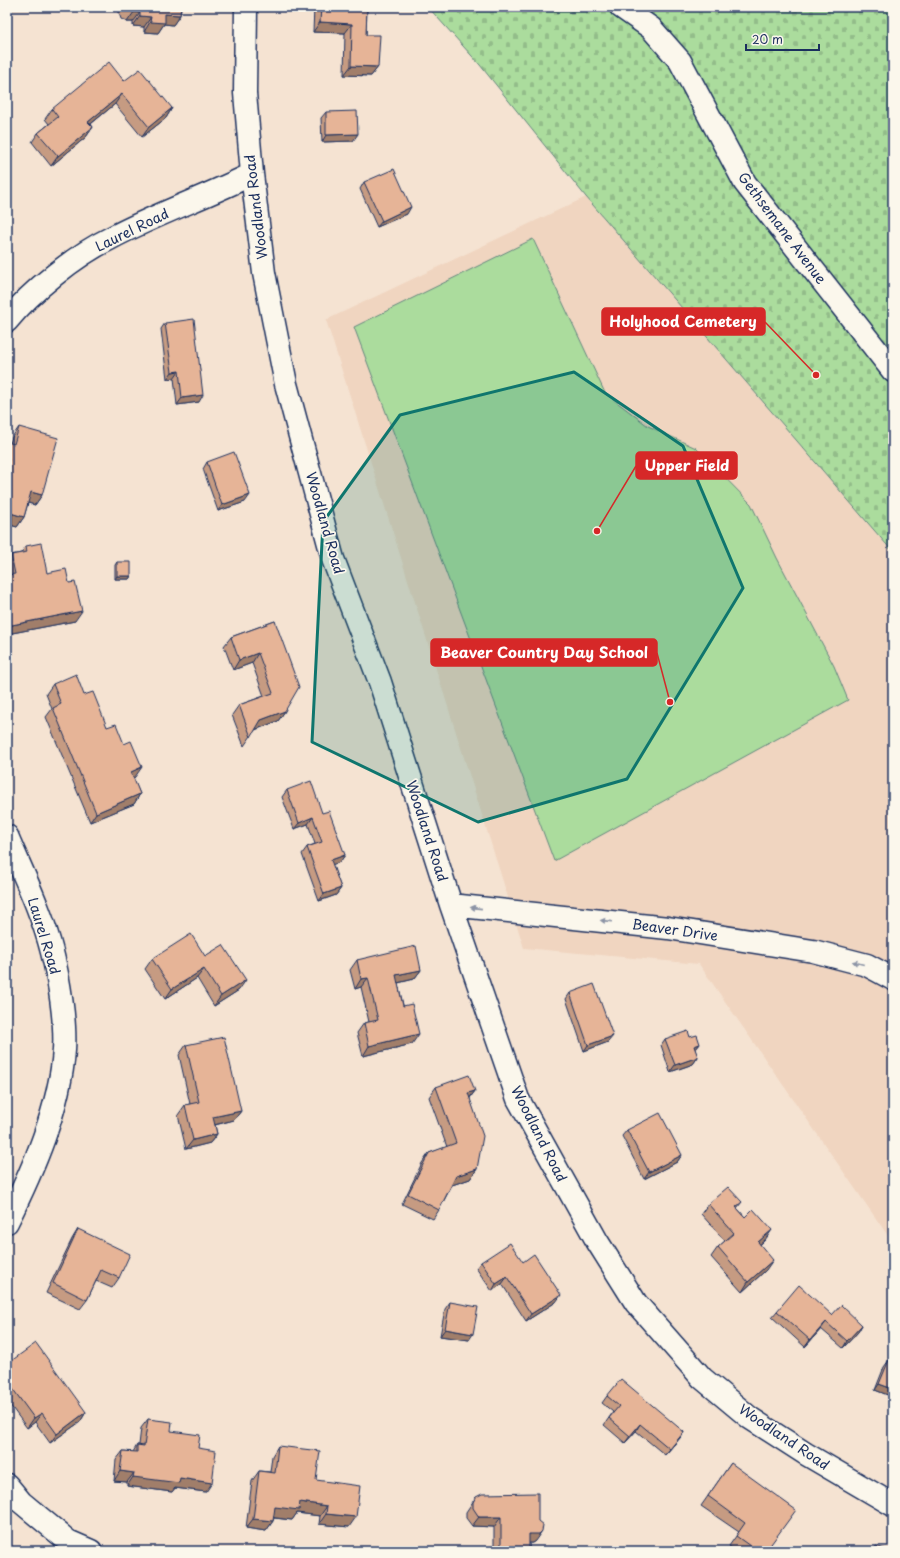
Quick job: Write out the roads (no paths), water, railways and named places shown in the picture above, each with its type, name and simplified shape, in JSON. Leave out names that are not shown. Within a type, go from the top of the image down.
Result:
[{"type":"street","name":"Woodland Road","points":[[246,7],[245,93],[252,174],[264,273],[286,384],[333,559],[380,682],[451,905],[518,1099],[597,1241],[636,1303],[702,1378],[750,1418],[806,1454],[893,1504]]},
{"type":"street","name":"Gethsemane Avenue","points":[[621,7],[651,28],[680,61],[745,183],[893,371]]},
{"type":"street","name":"Laurel Road","points":[[7,321],[16,310],[58,272],[110,238],[252,174]]},
{"type":"street","name":"Laurel Road","points":[[7,836],[36,905],[52,951],[61,994],[64,1050],[53,1114],[18,1200],[7,1222]]},
{"type":"street","name":"Beaver Drive","points":[[451,905],[668,928],[813,951],[867,965],[893,979]]},
{"type":"street","points":[[7,1485],[21,1502],[68,1541],[91,1551]]},
{"type":"place","name":"Holyhood Cemetery","points":[[816,375]]},
{"type":"place","name":"Upper Field","points":[[597,531]]},
{"type":"place","name":"Beaver Country Day School","points":[[670,702]]}]
